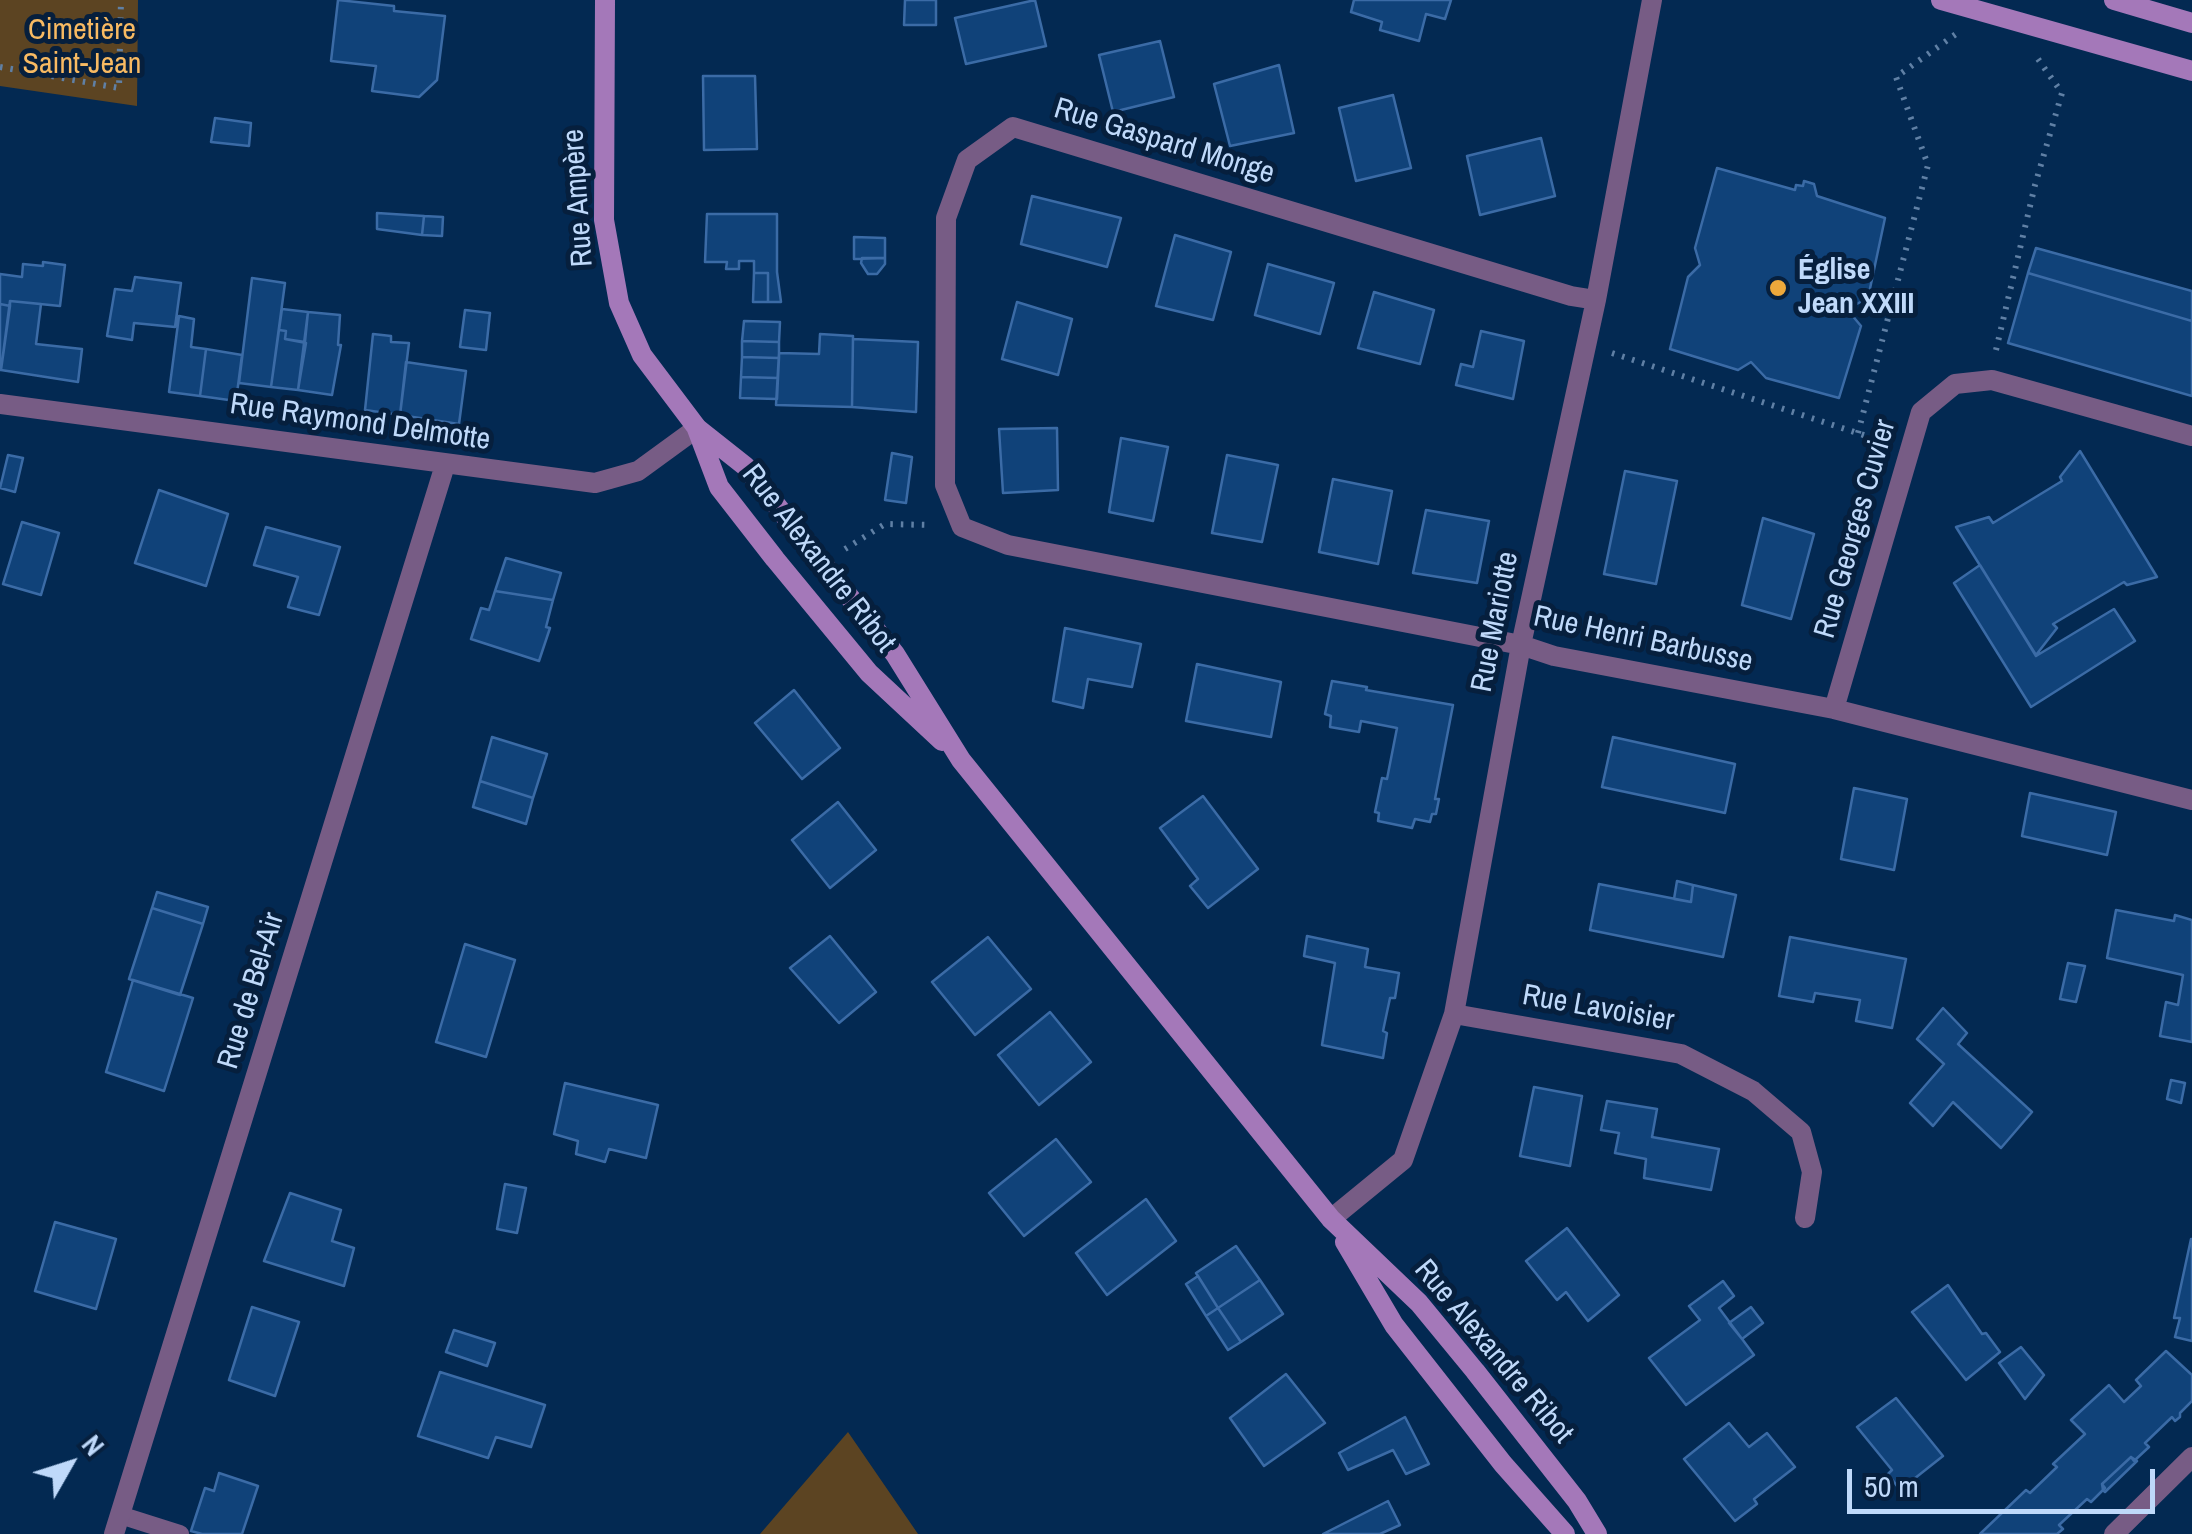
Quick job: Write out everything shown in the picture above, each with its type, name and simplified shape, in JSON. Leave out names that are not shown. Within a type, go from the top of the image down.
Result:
[{"type":"main road","name":"Rue Ampère","points":[[604,0],[604,220],[619,303],[642,356],[697,428]]},
{"type":"main road","points":[[1941,0],[2192,71]]},
{"type":"main road","points":[[2114,0],[2192,23]]},
{"type":"main road","name":"Rue Alexandre Ribot","points":[[697,428],[746,466],[896,654],[961,760],[1331,1218],[1419,1303],[1577,1501],[1597,1534]]},
{"type":"main road","name":"Rue Alexandre Ribot","points":[[697,428],[719,486],[775,559],[869,673],[961,760]]},
{"type":"main road","name":"Rue Alexandre Ribot","points":[[1331,1218],[1394,1325],[1503,1464],[1565,1534]]},
{"type":"street","name":"Rue Mariotte","points":[[1331,1218],[1404,1160],[1454,1014],[1521,646],[1596,300],[1652,0]]},
{"type":"street","name":"Rue Gaspard Monge","points":[[962,526],[946,485],[946,218],[967,160],[1013,127],[1571,296],[1596,300]]},
{"type":"street","points":[[1992,380],[2192,436]]},
{"type":"street","name":"Rue Georges Cuvier","points":[[1834,709],[1921,412],[1955,384],[1992,380]]},
{"type":"street","name":"Rue Raymond Delmotte","points":[[0,404],[595,483],[638,470],[697,428]]},
{"type":"street","name":"Rue de Bel-Air","points":[[117,1525],[445,466]]},
{"type":"street","name":"Rue Henri Barbusse","points":[[962,526],[1008,545],[1834,709],[2192,800]]},
{"type":"street","name":"Rue Lavoisier","points":[[1454,1014],[1681,1054],[1753,1091],[1801,1132],[1812,1172],[1805,1218]]},
{"type":"street","points":[[2114,1534],[2192,1456]]},
{"type":"lane","points":[[117,1525],[180,1534]]},
{"type":"path","points":[[0,67],[120,88],[121,0]]},
{"type":"path","points":[[1858,433],[1928,166],[1896,78],[1962,30],[1974,9]]},
{"type":"path","points":[[1992,380],[1998,331],[2062,92],[2034,55]]},
{"type":"path","points":[[1586,344],[1910,450]]},
{"type":"path","points":[[805,539],[817,526],[843,550],[885,524],[962,526]]},
{"type":"green space","name":"Cimetière Saint-Jean","points":[[0,0],[138,0],[137,106],[0,86]]},
{"type":"green space","points":[[848,1432],[918,1534],[760,1534]]},
{"type":"building","points":[[338,0],[445,16],[437,80],[419,97],[372,91],[376,66],[331,61]]},
{"type":"building","points":[[905,0],[936,0],[936,25],[904,25]]},
{"type":"building","points":[[1035,0],[1046,46],[966,64],[955,18]]},
{"type":"building","points":[[1354,0],[1451,0],[1445,19],[1426,14],[1419,41],[1380,30],[1382,22],[1351,12]]},
{"type":"building","points":[[1160,41],[1174,97],[1113,112],[1099,55]]},
{"type":"building","points":[[1279,65],[1294,133],[1230,146],[1214,84]]},
{"type":"building","points":[[703,76],[755,76],[757,149],[704,150]]},
{"type":"building","points":[[1393,95],[1411,168],[1356,181],[1339,108]]},
{"type":"building","points":[[215,118],[251,123],[249,146],[211,142]]},
{"type":"building","points":[[1541,138],[1555,196],[1480,215],[1467,156]]},
{"type":"building","name":"Église Jean XXIII","points":[[1717,168],[1795,190],[1804,181],[1814,184],[1817,196],[1885,218],[1868,298],[1853,306],[1851,314],[1861,326],[1839,398],[1766,378],[1751,362],[1738,370],[1670,349],[1688,277],[1700,265],[1695,248]]},
{"type":"building","points":[[1032,196],[1121,218],[1107,267],[1021,244]]},
{"type":"building","points":[[377,213],[424,216],[422,235],[377,229]]},
{"type":"building","points":[[707,214],[777,214],[781,302],[768,302],[768,273],[754,273],[754,261],[739,261],[739,269],[726,269],[727,262],[705,262]]},
{"type":"building","points":[[424,216],[443,217],[442,236],[422,235]]},
{"type":"building","points":[[1175,235],[1231,252],[1213,320],[1156,306]]},
{"type":"building","points":[[854,237],[885,238],[885,258],[854,259]]},
{"type":"building","points":[[2036,248],[2192,291],[2192,321],[2028,273]]},
{"type":"building","points":[[862,258],[885,258],[885,264],[877,274],[868,274]]},
{"type":"building","points":[[43,262],[65,265],[60,306],[10,301],[10,306],[0,304],[0,274],[22,277],[23,264],[43,266]]},
{"type":"building","points":[[1268,264],[1334,283],[1320,334],[1255,315]]},
{"type":"building","points":[[754,273],[768,273],[768,302],[753,302]]},
{"type":"building","points":[[2028,273],[2192,321],[2192,396],[2008,343]]},
{"type":"building","points":[[135,277],[181,283],[175,327],[134,323],[132,340],[107,336],[115,289],[132,291]]},
{"type":"building","points":[[252,278],[285,283],[271,387],[239,383]]},
{"type":"building","points":[[1374,292],[1434,310],[1420,364],[1358,348]]},
{"type":"building","points":[[10,301],[41,304],[36,344],[82,349],[78,382],[1,370]]},
{"type":"building","points":[[1017,302],[1072,319],[1058,375],[1002,359]]},
{"type":"building","points":[[0,304],[10,306],[1,370],[0,370]]},
{"type":"building","points":[[282,309],[308,312],[305,342],[285,339],[286,331],[279,330]]},
{"type":"building","points":[[465,310],[490,313],[486,350],[460,347]]},
{"type":"building","points":[[308,312],[340,315],[341,345],[332,395],[298,390]]},
{"type":"building","points":[[179,316],[194,319],[191,347],[206,349],[200,396],[169,392]]},
{"type":"building","points":[[744,321],[780,322],[779,342],[742,341]]},
{"type":"building","points":[[279,330],[286,331],[285,339],[306,343],[298,390],[271,387]]},
{"type":"building","points":[[1481,331],[1524,341],[1513,399],[1456,385],[1461,364],[1473,367]]},
{"type":"building","points":[[373,334],[391,336],[391,342],[409,343],[400,415],[365,410]]},
{"type":"building","points":[[820,334],[853,336],[852,407],[776,405],[779,353],[819,354]]},
{"type":"building","points":[[853,339],[918,342],[916,412],[852,407]]},
{"type":"building","points":[[742,341],[779,342],[779,358],[742,357]]},
{"type":"building","points":[[206,349],[242,355],[236,401],[200,396]]},
{"type":"building","points":[[742,357],[779,358],[778,378],[741,377]]},
{"type":"building","points":[[406,362],[466,371],[459,424],[400,415]]},
{"type":"building","points":[[741,377],[778,378],[777,399],[740,398]]},
{"type":"building","points":[[1057,428],[1058,490],[1003,493],[999,429]]},
{"type":"building","points":[[1121,438],[1168,447],[1153,521],[1109,512]]},
{"type":"building","points":[[2080,451],[2157,577],[2127,585],[2124,582],[2053,624],[2057,628],[2036,655],[1956,527],[1989,517],[1993,523],[2062,481],[2060,477]]},
{"type":"building","points":[[892,453],[912,457],[906,503],[885,500]]},
{"type":"building","points":[[8,455],[23,458],[15,492],[0,488]]},
{"type":"building","points":[[1227,455],[1278,465],[1262,542],[1212,533]]},
{"type":"building","points":[[1625,471],[1677,481],[1656,584],[1604,574]]},
{"type":"building","points":[[1333,479],[1392,491],[1378,564],[1319,552]]},
{"type":"building","points":[[159,490],[228,514],[206,586],[135,563]]},
{"type":"building","points":[[1426,510],[1489,521],[1477,583],[1413,573]]},
{"type":"building","points":[[1763,518],[1814,534],[1791,619],[1742,605]]},
{"type":"building","points":[[22,522],[59,533],[41,595],[3,584]]},
{"type":"building","points":[[266,527],[340,547],[319,615],[288,607],[298,577],[254,565]]},
{"type":"building","points":[[506,558],[561,573],[553,600],[495,591]]},
{"type":"building","points":[[1980,565],[2036,656],[2114,609],[2135,641],[2031,707],[1954,583]]},
{"type":"building","points":[[495,591],[553,600],[546,627],[550,628],[539,661],[471,639],[481,608],[489,610]]},
{"type":"building","points":[[1065,628],[1141,644],[1132,687],[1088,679],[1083,708],[1053,701]]},
{"type":"building","points":[[1197,664],[1281,682],[1271,737],[1186,721]]},
{"type":"building","points":[[1332,681],[1453,705],[1435,799],[1439,799],[1430,822],[1415,819],[1412,828],[1378,821],[1379,813],[1375,812],[1382,778],[1387,779],[1397,728],[1361,721],[1359,732],[1330,727],[1331,716],[1325,714]]},
{"type":"building","points":[[794,690],[840,748],[802,779],[755,723]]},
{"type":"building","points":[[492,737],[547,754],[533,798],[480,781]]},
{"type":"building","points":[[1613,737],[1735,764],[1725,813],[1602,787]]},
{"type":"building","points":[[480,781],[533,798],[526,824],[473,807]]},
{"type":"building","points":[[1854,788],[1907,799],[1894,870],[1841,859]]},
{"type":"building","points":[[2030,793],[2116,812],[2107,855],[2022,836]]},
{"type":"building","points":[[1203,796],[1258,869],[1208,908],[1190,886],[1198,879],[1160,828]]},
{"type":"building","points":[[838,802],[876,850],[830,888],[792,840]]},
{"type":"building","points":[[1677,881],[1693,885],[1691,902],[1674,899]]},
{"type":"building","points":[[1599,884],[1691,902],[1693,885],[1736,895],[1723,957],[1590,930]]},
{"type":"building","points":[[157,892],[208,907],[203,924],[152,908]]},
{"type":"building","points":[[152,908],[203,924],[180,995],[129,979]]},
{"type":"building","points":[[2116,910],[2174,921],[2175,915],[2192,920],[2192,1042],[2160,1036],[2166,1002],[2178,1005],[2183,975],[2107,958]]},
{"type":"building","points":[[830,936],[876,992],[839,1023],[790,968]]},
{"type":"building","points":[[1307,936],[1368,949],[1365,967],[1399,973],[1383,1031],[1387,1033],[1383,1058],[1322,1045],[1335,963],[1304,956]]},
{"type":"building","points":[[988,937],[1031,989],[975,1035],[932,982]]},
{"type":"building","points":[[1790,937],[1906,959],[1892,1028],[1856,1021],[1860,1000],[1815,993],[1813,1002],[1779,996]]},
{"type":"building","points":[[465,944],[515,960],[486,1057],[436,1042]]},
{"type":"building","points":[[2068,963],[2085,966],[2076,1002],[2060,999]]},
{"type":"building","points":[[133,980],[193,998],[164,1091],[106,1072]]},
{"type":"building","points":[[1943,1008],[1967,1033],[1958,1044],[2032,1112],[2001,1148],[1953,1102],[1933,1126],[1910,1103],[1944,1064],[1917,1039]]},
{"type":"building","points":[[1050,1012],[1091,1062],[1039,1105],[998,1055]]},
{"type":"building","points":[[2171,1080],[2185,1083],[2181,1103],[2167,1099]]},
{"type":"building","points":[[565,1083],[658,1105],[646,1158],[609,1149],[605,1162],[576,1154],[578,1141],[554,1134]]},
{"type":"building","points":[[1534,1087],[1582,1096],[1570,1166],[1520,1156]]},
{"type":"building","points":[[1607,1101],[1657,1109],[1652,1137],[1719,1149],[1711,1190],[1644,1178],[1646,1159],[1615,1153],[1619,1133],[1601,1130]]},
{"type":"building","points":[[1056,1139],[1091,1182],[1024,1236],[989,1193]]},
{"type":"building","points":[[505,1184],[526,1188],[517,1233],[497,1229]]},
{"type":"building","points":[[290,1193],[341,1210],[332,1241],[354,1248],[344,1286],[264,1261]]},
{"type":"building","points":[[1146,1199],[1176,1241],[1107,1295],[1076,1253]]},
{"type":"building","points":[[55,1222],[116,1239],[96,1309],[35,1291]]},
{"type":"building","points":[[1567,1228],[1619,1295],[1588,1321],[1566,1292],[1557,1300],[1526,1261]]},
{"type":"building","points":[[2191,1239],[2192,1341],[2175,1337],[2180,1318],[2174,1318]]},
{"type":"building","points":[[1236,1246],[1260,1280],[1218,1308],[1196,1273]]},
{"type":"building","points":[[1198,1276],[1218,1308],[1206,1316],[1186,1284]]},
{"type":"building","points":[[1260,1280],[1283,1314],[1241,1342],[1218,1308]]},
{"type":"building","points":[[1723,1281],[1734,1296],[1719,1308],[1754,1355],[1686,1405],[1649,1358],[1700,1320],[1689,1306]]},
{"type":"building","points":[[1948,1285],[1982,1334],[1986,1333],[2000,1352],[1966,1380],[1912,1312]]},
{"type":"building","points":[[252,1307],[299,1322],[275,1396],[229,1380]]},
{"type":"building","points":[[1751,1307],[1763,1323],[1742,1339],[1729,1323]]},
{"type":"building","points":[[1218,1308],[1241,1342],[1228,1350],[1206,1316]]},
{"type":"building","points":[[454,1330],[495,1343],[487,1366],[446,1352]]},
{"type":"building","points":[[2021,1347],[2044,1375],[2025,1399],[1999,1363]]},
{"type":"building","points":[[2166,1351],[2192,1375],[2192,1401],[2180,1417],[2175,1421],[2172,1417],[2145,1443],[2149,1447],[2134,1461],[2131,1457],[2102,1484],[2105,1488],[2091,1502],[2087,1499],[2059,1525],[2063,1529],[2057,1534],[1980,1534],[2026,1490],[2030,1493],[2085,1434],[2071,1420],[2109,1385],[2124,1402],[2141,1386],[2136,1380]]},
{"type":"building","points":[[440,1372],[545,1405],[531,1447],[496,1437],[488,1458],[418,1436]]},
{"type":"building","points":[[1286,1374],[1325,1423],[1264,1466],[1230,1418]]},
{"type":"building","points":[[1896,1398],[1943,1456],[1900,1490],[1888,1474],[1892,1470],[1857,1427]]},
{"type":"building","points":[[1405,1417],[1429,1464],[1406,1474],[1393,1450],[1348,1470],[1339,1453]]},
{"type":"building","points":[[1729,1423],[1749,1447],[1767,1433],[1795,1467],[1754,1499],[1757,1504],[1735,1521],[1684,1459]]},
{"type":"building","points":[[2131,1457],[2137,1461],[2105,1492],[2102,1484]]},
{"type":"building","points":[[219,1473],[258,1486],[242,1534],[191,1531],[205,1488],[214,1491]]},
{"type":"building","points":[[1388,1501],[1400,1525],[1380,1534],[1323,1534]]},
{"type":"place","name":"Église Jean XXIII","points":[[1778,288]]}]
